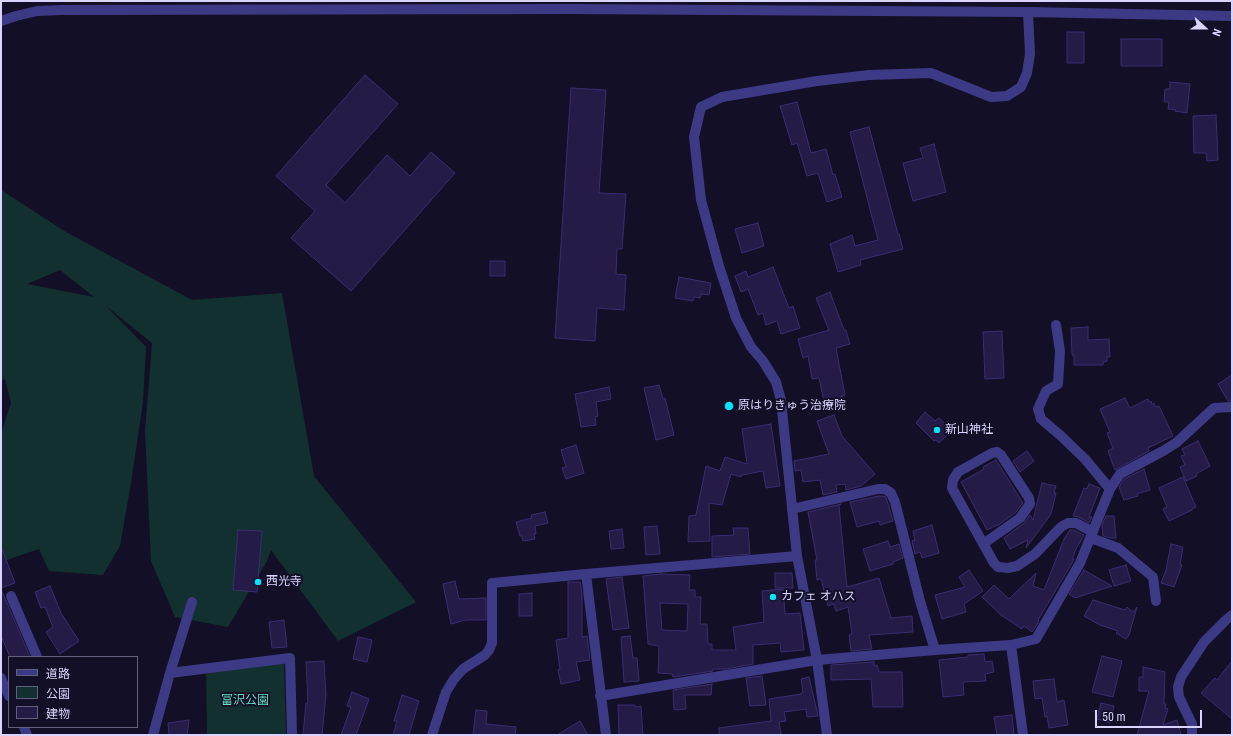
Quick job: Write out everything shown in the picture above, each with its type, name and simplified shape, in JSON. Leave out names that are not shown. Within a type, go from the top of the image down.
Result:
[{"type":"street","points":[[1,21],[37,11],[314,6],[570,5],[1232,16]]},
{"type":"street","points":[[826,735],[817,660],[797,556],[782,400],[776,382],[763,361],[751,347],[736,318],[719,266],[701,200],[694,137],[701,106],[722,97],[817,81],[869,75],[930,73],[991,97],[1007,96],[1021,87],[1027,73],[1030,54],[1028,12]]},
{"type":"street","points":[[1056,325],[1060,351],[1058,384],[1046,391],[1038,409],[1041,419],[1085,459],[1110,488]]},
{"type":"street","points":[[600,696],[817,660],[1011,645],[1036,639],[1080,563],[1110,488],[1120,474],[1163,452],[1176,443],[1214,408],[1232,407]]},
{"type":"street","points":[[983,544],[1020,518],[1030,504],[1029,498],[1001,455],[997,452],[992,452],[958,472],[953,480],[952,488],[983,544],[994,563],[998,567],[1008,568],[1017,566],[1035,554],[1061,527],[1068,522],[1076,523],[1092,535],[1118,548],[1153,577],[1156,601]]},
{"type":"street","points":[[792,509],[878,489],[885,489],[891,493],[895,502],[920,601],[935,650]]},
{"type":"street","points":[[432,735],[446,692],[454,679],[463,669],[485,655],[492,643],[492,583],[797,556]]},
{"type":"street","points":[[586,574],[606,735]]},
{"type":"street","points":[[11,596],[37,656]]},
{"type":"street","points":[[153,735],[192,602]]},
{"type":"street","points":[[1192,735],[1192,724],[1179,697],[1178,687],[1181,677],[1204,642],[1232,615]]},
{"type":"street","points":[[1011,645],[1023,735]]},
{"type":"street","points":[[170,673],[290,658],[292,735]]},
{"type":"street","points":[[1,678],[8,690]]},
{"type":"green space","points":[[1,190],[66,232],[192,300],[282,293],[314,476],[416,602],[338,641],[271,550],[267,561],[228,627],[175,617],[151,561],[145,431],[152,343],[106,306],[146,347],[143,402],[120,546],[103,575],[49,571],[39,549],[1,562],[1,433],[11,403],[5,379],[1,381]],"holes":[[[60,270],[94,297],[27,284]]]},
{"type":"green space","name":"富沢公園","points":[[284,663],[286,735],[207,735],[206,670]]},
{"type":"building","points":[[1067,32],[1084,32],[1084,63],[1067,63]]},
{"type":"building","points":[[1121,39],[1162,39],[1162,66],[1121,66]]},
{"type":"building","points":[[365,75],[398,104],[326,185],[345,203],[387,155],[410,176],[431,152],[455,173],[351,291],[291,238],[315,211],[276,176]]},
{"type":"building","points":[[1170,82],[1190,84],[1187,113],[1168,109],[1169,102],[1164,102],[1165,89],[1170,89]]},
{"type":"building","points":[[571,88],[606,90],[599,193],[626,194],[622,249],[617,249],[616,274],[626,275],[624,310],[597,308],[595,341],[555,338]]},
{"type":"building","points":[[797,102],[811,153],[826,149],[833,175],[835,174],[842,197],[827,202],[818,173],[807,176],[797,143],[792,145],[780,106]]},
{"type":"building","points":[[1216,115],[1218,160],[1207,161],[1206,153],[1194,153],[1193,116]]},
{"type":"building","points":[[869,127],[903,249],[860,260],[861,265],[838,272],[830,244],[852,235],[855,246],[878,240],[850,132]]},
{"type":"building","points":[[934,144],[946,192],[913,201],[903,163],[923,158],[920,148]]},
{"type":"building","points":[[758,223],[764,246],[742,253],[735,229]]},
{"type":"building","points":[[490,261],[505,261],[505,276],[490,276]]},
{"type":"building","points":[[773,267],[789,308],[793,306],[800,328],[781,334],[777,321],[766,325],[763,313],[758,315],[748,289],[741,292],[735,276],[746,271],[748,277]]},
{"type":"building","points":[[679,277],[711,283],[709,295],[701,294],[700,298],[694,297],[693,301],[675,298]]},
{"type":"building","points":[[830,292],[844,330],[846,330],[850,344],[836,348],[845,395],[839,397],[841,402],[825,406],[819,378],[812,379],[808,356],[803,358],[798,339],[829,330],[816,298]]},
{"type":"building","points":[[1088,327],[1088,340],[1109,339],[1110,357],[1107,357],[1107,361],[1103,362],[1103,365],[1074,365],[1071,328]]},
{"type":"building","points":[[1002,331],[1004,378],[985,379],[983,332]]},
{"type":"building","points":[[1232,375],[1232,401],[1228,401],[1218,384]]},
{"type":"building","points":[[659,385],[663,399],[665,398],[674,435],[656,440],[644,388]]},
{"type":"building","points":[[609,387],[611,399],[596,402],[598,416],[595,417],[596,425],[581,427],[575,394]]},
{"type":"building","points":[[1125,398],[1130,408],[1148,399],[1152,404],[1154,403],[1156,407],[1159,406],[1173,436],[1148,448],[1149,451],[1115,470],[1108,451],[1113,448],[1107,433],[1110,432],[1100,409]]},
{"type":"building","points":[[925,412],[935,421],[939,418],[952,430],[939,443],[936,440],[934,441],[916,423]]},
{"type":"building","points":[[834,415],[842,436],[875,474],[861,486],[846,490],[845,484],[836,485],[837,492],[823,495],[820,480],[803,482],[801,470],[795,471],[794,461],[829,454],[817,421]]},
{"type":"building","points":[[771,424],[780,486],[766,488],[763,471],[742,475],[741,477],[731,474],[722,505],[709,503],[710,541],[688,542],[689,516],[696,515],[706,466],[720,471],[725,457],[747,464],[742,429]]},
{"type":"building","points":[[1198,441],[1210,466],[1196,474],[1197,476],[1186,481],[1180,467],[1185,465],[1181,456],[1185,455],[1182,449]]},
{"type":"building","points":[[576,445],[584,473],[566,479],[562,468],[566,467],[561,450]]},
{"type":"building","points":[[1027,451],[1034,461],[1020,472],[1013,461]]},
{"type":"building","points":[[996,460],[1023,503],[1015,513],[997,526],[987,530],[961,482],[984,469],[983,467]]},
{"type":"building","points":[[1144,469],[1150,490],[1137,494],[1138,496],[1124,500],[1119,487],[1124,479]]},
{"type":"building","points":[[1183,477],[1196,507],[1169,521],[1163,509],[1167,507],[1159,488]]},
{"type":"building","points":[[1042,483],[1056,486],[1054,493],[1056,493],[1051,514],[1026,548],[1028,540],[1010,549],[1004,538],[1024,523],[1030,515],[1033,520]]},
{"type":"building","points":[[1089,484],[1100,488],[1089,517],[1092,517],[1089,523],[1079,517],[1073,516],[1084,488],[1087,489]]},
{"type":"building","points":[[879,496],[886,497],[893,521],[880,525],[879,521],[857,527],[850,502]]},
{"type":"building","points":[[841,504],[839,506],[847,587],[879,578],[891,618],[912,616],[913,632],[869,635],[872,649],[851,651],[849,635],[852,634],[848,607],[836,611],[834,604],[828,606],[821,579],[817,580],[815,560],[817,560],[808,512]]},
{"type":"building","points":[[545,512],[548,523],[535,526],[535,539],[523,541],[516,522],[532,518],[531,515]]},
{"type":"building","points":[[1106,516],[1114,516],[1116,538],[1103,536],[1102,525]]},
{"type":"building","points":[[932,525],[939,553],[922,558],[920,552],[915,554],[912,541],[915,540],[913,531]]},
{"type":"building","points":[[657,526],[660,554],[646,555],[644,527]]},
{"type":"building","points":[[733,528],[748,528],[750,554],[712,557],[712,536],[734,535]]},
{"type":"building","points":[[622,529],[624,548],[611,549],[609,531]]},
{"type":"building","points":[[238,530],[262,531],[257,592],[233,590]]},
{"type":"building","points":[[1070,530],[1074,530],[1084,535],[1074,553],[1072,563],[1032,632],[1024,626],[1022,629],[1001,615],[982,597],[994,585],[1009,599],[1036,573],[1033,586],[1044,590],[1064,539]]},
{"type":"building","points":[[888,541],[890,547],[899,544],[903,558],[893,562],[893,564],[870,571],[863,549]]},
{"type":"building","points":[[1171,544],[1183,547],[1180,565],[1182,565],[1174,587],[1161,583],[1166,570]]},
{"type":"building","points":[[1,549],[15,583],[1,588]]},
{"type":"building","points":[[1126,565],[1131,581],[1114,586],[1109,570]]},
{"type":"building","points":[[969,570],[983,591],[964,604],[966,612],[942,619],[935,595],[965,587],[959,577]]},
{"type":"building","points":[[1084,570],[1112,586],[1075,598],[1069,594]]},
{"type":"building","points":[[775,573],[792,573],[793,588],[775,588]]},
{"type":"building","points":[[661,574],[690,575],[689,590],[695,590],[695,597],[701,597],[700,624],[707,624],[708,644],[712,644],[712,650],[736,650],[733,627],[764,622],[762,591],[783,589],[785,614],[800,613],[804,650],[781,652],[780,643],[753,645],[753,664],[726,669],[713,669],[713,671],[673,677],[672,674],[658,673],[659,646],[648,644],[643,576]],"holes":[[[660,603],[688,604],[687,631],[662,630]]]},
{"type":"building","points":[[622,577],[629,628],[613,630],[606,579]]},
{"type":"building","points":[[455,581],[459,599],[486,598],[486,620],[466,620],[451,624],[443,584]]},
{"type":"building","points":[[568,582],[580,582],[582,594],[582,637],[587,636],[590,660],[576,662],[580,680],[561,684],[558,670],[560,669],[556,640],[568,638]]},
{"type":"building","points":[[50,586],[61,613],[79,641],[60,654],[46,632],[53,627],[45,607],[41,608],[35,592]]},
{"type":"building","points":[[1,589],[30,656],[10,656],[1,636]]},
{"type":"building","points":[[532,593],[532,616],[519,616],[519,594]]},
{"type":"building","points":[[1093,600],[1125,610],[1127,607],[1133,612],[1137,607],[1129,635],[1126,639],[1116,633],[1118,631],[1100,625],[1084,616]]},
{"type":"building","points":[[284,620],[287,647],[272,648],[269,622]]},
{"type":"building","points":[[630,636],[633,658],[637,658],[639,681],[624,682],[621,637]]},
{"type":"building","points":[[358,637],[372,640],[367,662],[353,659]]},
{"type":"building","points":[[984,654],[985,662],[992,661],[994,672],[985,674],[986,681],[963,682],[964,695],[943,697],[939,660]]},
{"type":"building","points":[[1102,656],[1122,661],[1113,697],[1092,692]]},
{"type":"building","points":[[324,661],[326,695],[322,735],[303,735],[306,703],[308,703],[306,662]]},
{"type":"building","points":[[1232,661],[1232,719],[1201,693],[1215,678],[1217,680]]},
{"type":"building","points":[[874,662],[874,666],[877,665],[879,672],[902,672],[903,707],[873,707],[871,679],[831,680],[831,665]]},
{"type":"building","points":[[1143,667],[1165,672],[1164,704],[1166,704],[1165,708],[1168,709],[1163,725],[1177,720],[1181,735],[1137,735],[1149,691],[1139,691],[1139,677],[1143,677]]},
{"type":"building","points":[[762,676],[766,705],[750,706],[746,678]]},
{"type":"building","points":[[809,677],[818,716],[807,717],[806,709],[784,712],[786,721],[779,722],[781,734],[719,735],[719,728],[771,721],[769,699],[801,694],[803,692],[801,679]]},
{"type":"building","points":[[1054,679],[1057,702],[1064,700],[1068,725],[1049,728],[1047,716],[1045,717],[1042,698],[1035,699],[1033,681]]},
{"type":"building","points":[[712,684],[711,695],[685,695],[686,709],[674,710],[673,690]]},
{"type":"building","points":[[352,692],[369,699],[356,735],[341,735],[351,707],[347,706]]},
{"type":"building","points":[[402,695],[419,701],[409,735],[393,735],[397,721],[394,721]]},
{"type":"building","points":[[1101,703],[1114,706],[1110,723],[1097,719]]},
{"type":"building","points":[[618,705],[635,705],[635,707],[641,706],[643,735],[619,735]]},
{"type":"building","points":[[476,710],[487,711],[486,724],[516,727],[515,735],[473,735]]},
{"type":"building","points":[[1012,715],[1014,735],[997,735],[994,717]]},
{"type":"building","points":[[189,720],[187,735],[169,735],[168,723]]},
{"type":"building","points":[[580,721],[588,735],[557,735]]},
{"type":"place","name":"原はりきゅう治療院","points":[[729,406]]},
{"type":"place","name":"新山神社","points":[[937,430]]},
{"type":"place","name":"西光寺","points":[[258,582]]},
{"type":"place","name":"カフェ オハス","points":[[773,597]]}]
